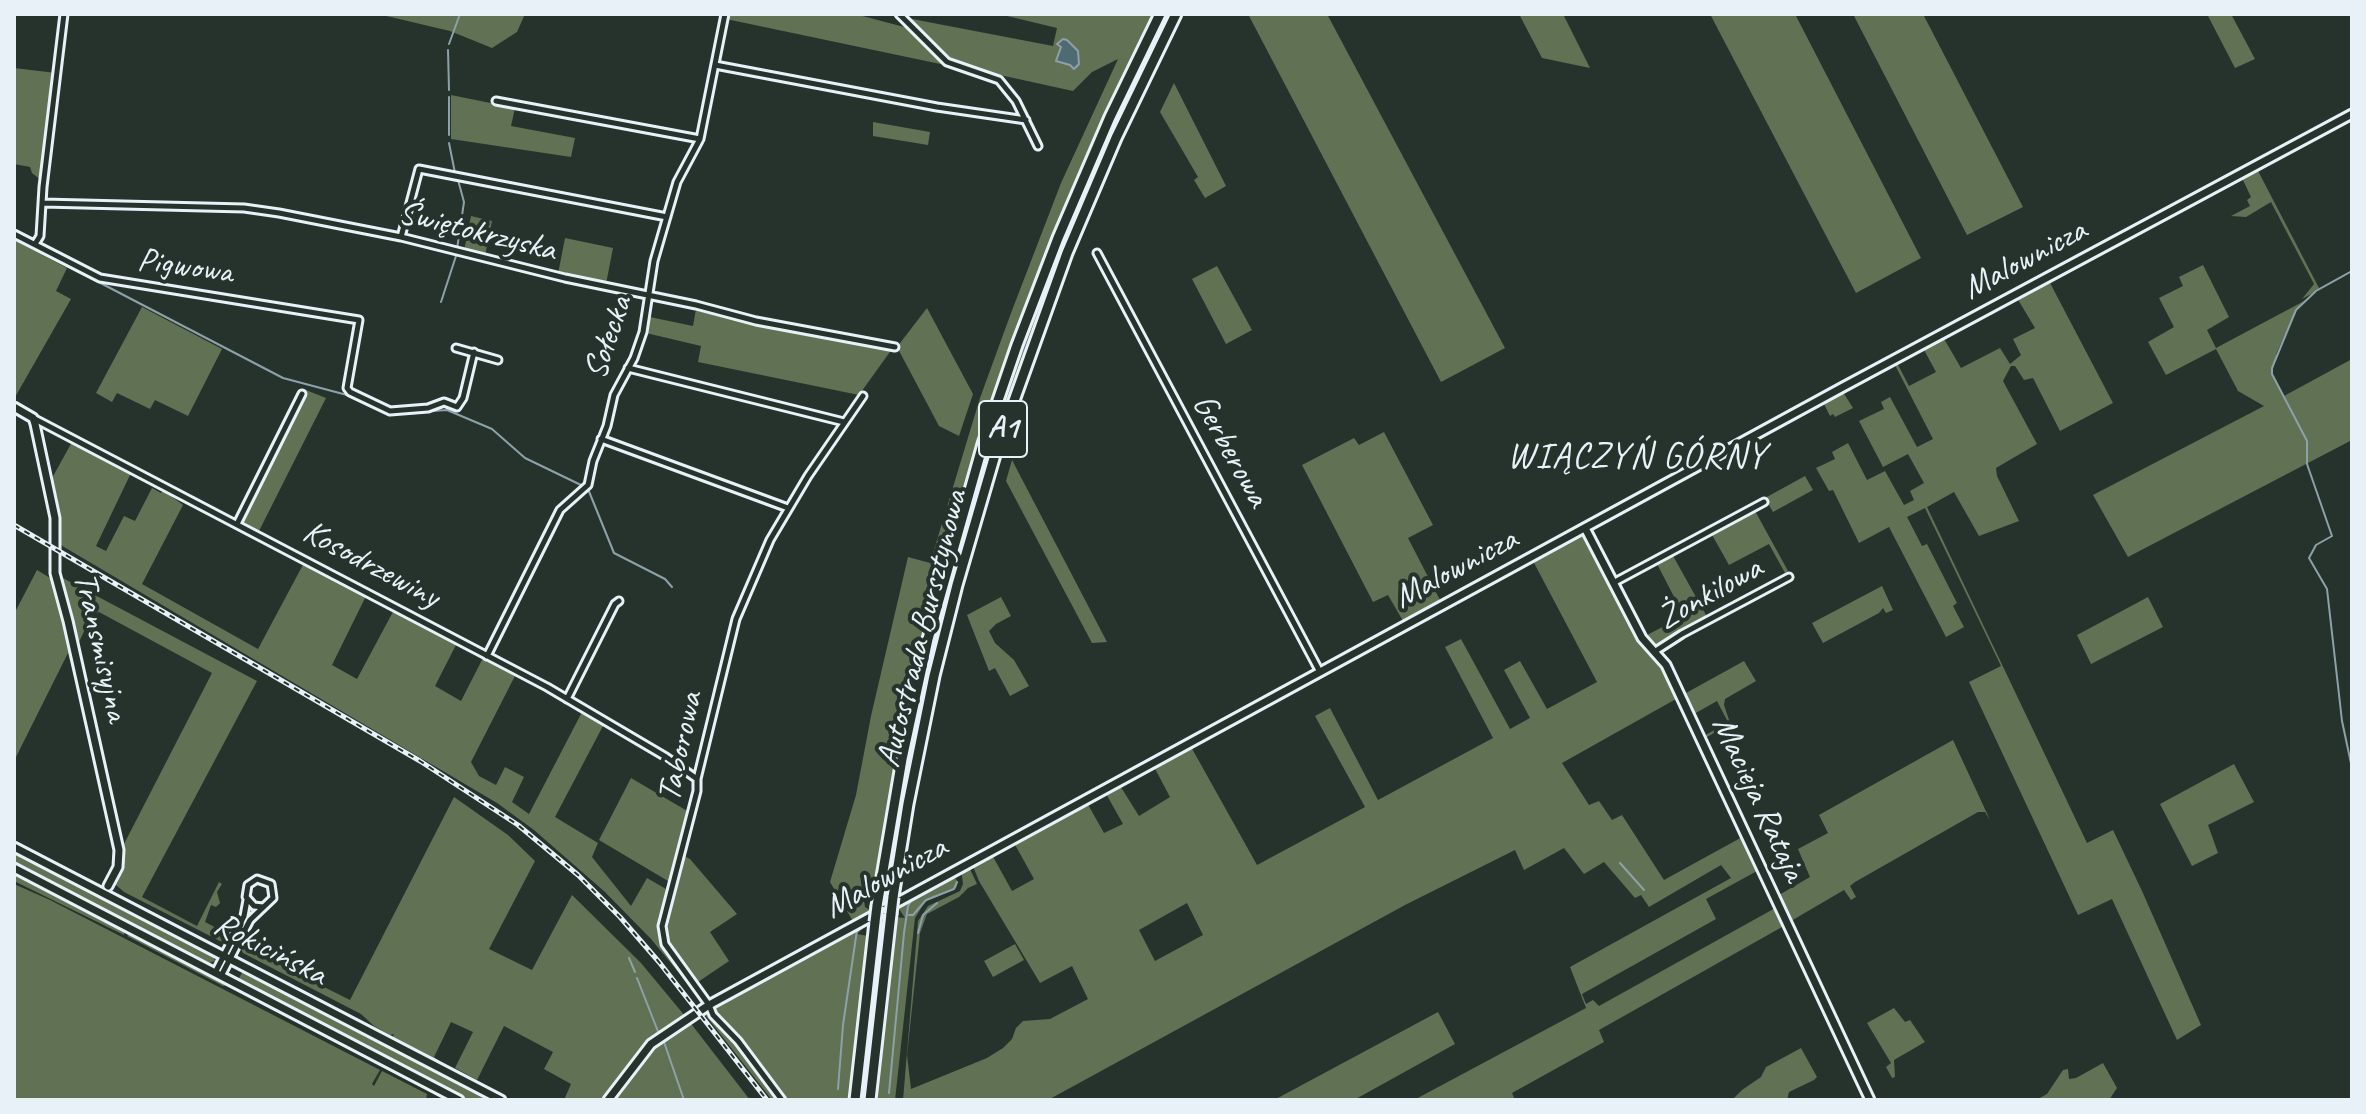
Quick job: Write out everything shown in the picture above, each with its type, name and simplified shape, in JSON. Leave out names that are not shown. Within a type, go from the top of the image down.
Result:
[{"type":"highway","name":"Autostrada Bursztynowa","points":[[855,1100],[877,906],[899,773],[949,558],[983,444],[1063,224],[1160,14]]},
{"type":"highway","name":"Autostrada Bursztynowa","points":[[870,1100],[893,897],[908,804],[934,676],[965,556],[997,448],[1048,300],[1088,203],[1176,14]]},
{"type":"street","points":[[35,244],[40,236],[64,14]]},
{"type":"street","name":"Sołecka","points":[[487,656],[560,510],[588,485],[614,395],[643,332],[654,261],[677,182],[700,139],[725,14]]},
{"type":"street","points":[[899,14],[947,62],[999,80],[1016,101],[1038,146]]},
{"type":"street","points":[[715,65],[863,94],[1026,120]]},
{"type":"street","points":[[496,101],[700,139]]},
{"type":"street","name":"Malownicza","points":[[608,1100],[651,1044],[709,1005],[2352,114]]},
{"type":"street","points":[[401,237],[419,169],[667,217]]},
{"type":"street","name":"Świętokrzyska","points":[[43,203],[244,208],[294,215],[401,237],[756,321],[895,347]]},
{"type":"street","name":"Pigwowa","points":[[14,234],[100,278],[359,320],[347,388],[390,411],[428,408],[444,402],[457,407],[463,398],[474,352]]},
{"type":"street","name":"Gerberowa","points":[[1097,253],[1320,672]]},
{"type":"street","points":[[456,348],[498,360]]},
{"type":"street","points":[[628,368],[844,422]]},
{"type":"street","points":[[237,524],[302,394]]},
{"type":"street","name":"Taborowa","points":[[782,1100],[738,1041],[713,1015],[661,934],[736,619],[759,562],[789,508],[863,396]]},
{"type":"street","name":"Kosodrzewiny","points":[[14,407],[567,699],[697,779]]},
{"type":"street","name":"Transmisyjna","points":[[33,418],[55,518],[55,573],[119,850],[118,867],[108,886]]},
{"type":"street","points":[[601,439],[789,508]]},
{"type":"street","points":[[1613,583],[1764,502]]},
{"type":"street","name":"Macieja Rataja","points":[[1585,528],[1640,636],[1664,662],[1681,696],[1870,1100]]},
{"type":"street","name":"Żonkilowa","points":[[1654,652],[1789,577]]},
{"type":"street","points":[[567,699],[619,601]]},
{"type":"street","name":"Rokicińska","points":[[14,847],[501,1100]]},
{"type":"street","name":"Rokicińska","points":[[14,868],[459,1100]]},
{"type":"street","points":[[218,974],[250,920],[270,903],[274,895],[266,881],[257,879],[246,890],[244,916],[227,957]]},
{"type":"street","points":[[96,889],[108,886],[111,897]]},
{"type":"street","points":[[247,899],[254,906],[263,907]]},
{"type":"green space","points":[[378,14],[525,14],[517,32],[492,48],[450,31]]},
{"type":"green space","points":[[728,14],[855,14],[908,28],[945,65],[726,19]]},
{"type":"green space","points":[[999,14],[1155,14],[1115,93],[1053,236],[1023,312],[975,453],[933,598],[904,719],[872,901],[864,901],[869,914],[854,923],[830,882],[856,795],[908,557],[930,563],[980,398],[1011,313],[1061,183],[1118,59],[1092,72],[1073,91],[948,61],[907,18],[1053,46],[1057,28]]},
{"type":"green space","points":[[1164,14],[1173,14],[1054,276],[1004,416],[965,544],[890,892],[887,892],[883,902],[890,840],[922,680],[957,542],[1010,371],[1087,176]]},
{"type":"green space","points":[[1248,14],[1327,14],[1505,348],[1441,382]]},
{"type":"green space","points":[[1519,14],[1563,14],[1590,68],[1542,58]]},
{"type":"green space","points":[[1710,14],[1795,14],[1921,258],[1856,293]]},
{"type":"green space","points":[[1853,14],[1923,14],[2023,207],[1967,235]]},
{"type":"green space","points":[[2207,14],[2231,14],[2255,59],[2235,68]]},
{"type":"green space","points":[[14,68],[56,73],[41,180],[30,167],[14,164]]},
{"type":"green space","points":[[1174,83],[1226,186],[1205,198],[1194,180],[1198,177],[1160,112]]},
{"type":"green space","points":[[451,95],[515,108],[511,126],[575,138],[571,157],[451,139]]},
{"type":"green space","points":[[873,122],[930,132],[928,145],[873,136]]},
{"type":"green space","points":[[2257,169],[2319,288],[2352,272],[2302,299],[2314,284],[2271,202],[2246,217],[2231,216],[2250,206],[2247,200],[2251,197],[2242,178]]},
{"type":"green space","points":[[471,216],[492,221],[485,256],[464,251]]},
{"type":"green space","points":[[565,238],[613,248],[606,284],[558,274]]},
{"type":"green space","points":[[14,240],[67,268],[56,291],[71,299],[14,399]]},
{"type":"green space","points":[[2203,265],[2229,317],[2207,330],[2216,348],[2306,300],[2296,310],[2277,352],[2272,374],[2284,396],[2352,359],[2352,440],[2128,557],[2093,495],[2264,406],[2238,391],[2216,349],[2166,375],[2148,342],[2174,327],[2159,298],[2183,286],[2179,277]]},
{"type":"green space","points":[[1217,266],[1252,330],[1226,344],[1192,279]]},
{"type":"green space","points":[[2049,281],[2113,403],[2060,431],[2033,378],[2024,380],[2015,366],[2011,366],[2003,381],[2037,444],[1996,468],[2019,521],[1979,536],[1954,492],[1927,507],[2087,843],[2113,830],[2142,891],[2201,1025],[2177,1040],[2112,899],[2078,915],[1969,682],[2001,666],[1925,508],[1907,517],[1922,546],[1927,544],[1957,603],[1953,606],[1964,627],[1946,637],[1889,527],[1859,543],[1833,490],[1829,491],[1816,468],[1835,459],[1832,452],[1848,443],[1867,480],[1885,471],[1904,505],[1914,500],[1910,491],[1924,483],[1908,454],[1883,467],[1859,421],[1884,409],[1881,402],[1890,397],[1917,447],[1933,439],[1895,365],[1897,363],[1909,386],[1936,372],[1923,348],[1943,337],[1961,368],[2000,348],[2010,364],[2021,355],[2013,339],[2035,328],[2017,298]]},
{"type":"green space","points":[[142,307],[222,349],[188,416],[155,400],[150,409],[117,393],[112,402],[96,393]]},
{"type":"green space","points":[[927,308],[973,394],[959,436],[939,426],[897,347]]},
{"type":"green space","points":[[696,309],[892,349],[859,395],[698,362],[701,346],[646,333],[650,317],[693,326]]},
{"type":"green space","points":[[306,390],[326,398],[259,531],[241,521]]},
{"type":"green space","points":[[1843,392],[1853,408],[1835,417],[1833,414],[1830,416],[1823,402]]},
{"type":"green space","points":[[1384,432],[1433,525],[1408,538],[1440,600],[1403,621],[1388,595],[1373,602],[1302,465],[1354,438],[1359,445]]},
{"type":"green space","points":[[72,442],[131,473],[96,546],[106,551],[124,516],[135,521],[152,488],[161,493],[163,490],[183,505],[142,584],[258,649],[305,561],[367,594],[332,665],[357,679],[395,608],[458,641],[435,686],[461,701],[484,656],[517,672],[471,762],[479,776],[496,785],[505,767],[524,777],[512,802],[529,814],[582,712],[604,724],[555,817],[598,843],[592,857],[631,906],[647,878],[666,889],[668,881],[599,840],[631,778],[689,812],[659,935],[703,1002],[651,939],[605,892],[534,830],[497,803],[59,544],[58,518],[47,467],[51,480]]},
{"type":"green space","points":[[1012,460],[1107,642],[1092,643],[1006,481]]},
{"type":"green space","points":[[1805,476],[1813,490],[1773,512],[1765,498]]},
{"type":"green space","points":[[1754,509],[1788,571],[1785,573],[1769,544],[1729,565],[1711,533]]},
{"type":"green space","points":[[1578,534],[1583,535],[1665,667],[1684,707],[1681,708],[1676,699],[1562,763],[1589,805],[1599,801],[1612,820],[1622,815],[1664,880],[1744,836],[1771,893],[1770,896],[1757,871],[1706,899],[1716,919],[1582,994],[1586,1004],[1593,1000],[1599,1006],[1777,907],[1794,945],[1782,927],[1599,1030],[1604,1042],[1512,1093],[1515,1100],[1414,1100],[1586,1008],[1570,967],[1731,878],[1721,865],[1649,907],[1641,895],[1635,898],[1604,862],[1584,874],[1564,848],[1524,870],[1515,850],[1405,905],[1048,1100],[903,1100],[918,921],[928,906],[960,891],[963,884],[961,869],[969,867],[977,884],[927,914],[920,933],[907,1055],[911,1089],[987,1058],[1012,1039],[1023,1021],[1050,1019],[1088,999],[1072,966],[1040,983],[972,864],[991,853],[1012,891],[1034,879],[1013,841],[1086,801],[1104,833],[1123,824],[1105,792],[1119,784],[1139,816],[1170,797],[1153,765],[1190,745],[1257,865],[1365,807],[1315,716],[1330,708],[1378,800],[1493,738],[1445,647],[1461,639],[1510,729],[1530,718],[1504,670],[1520,661],[1547,709],[1597,682],[1533,561]],"holes":[[[1187,903],[1203,935],[1155,961],[1139,930]]]},
{"type":"green space","points":[[1672,554],[1706,615],[1714,617],[1655,648],[1643,637],[1684,616],[1656,562]]},
{"type":"green space","points":[[37,570],[55,581],[84,701],[82,705],[68,653],[14,761],[14,614]]},
{"type":"green space","points":[[59,576],[257,681],[142,897],[197,926],[219,882],[222,884],[217,892],[220,903],[216,907],[211,905],[205,922],[228,934],[235,921],[231,915],[235,914],[236,921],[228,942],[220,941],[124,892],[115,884],[124,861],[122,844],[212,673],[99,612],[92,615],[78,644]]},
{"type":"green space","points":[[1882,586],[1893,610],[1886,613],[1883,608],[1823,643],[1812,623]]},
{"type":"green space","points":[[1001,597],[1011,616],[989,631],[995,643],[1014,660],[1029,686],[1010,696],[995,668],[989,671],[967,615]]},
{"type":"green space","points":[[2148,597],[2163,627],[2091,664],[2077,635]]},
{"type":"green space","points":[[1744,661],[1756,681],[1725,699],[1728,722],[1717,701],[1694,714],[1696,722],[1679,687],[1680,684],[1686,693]]},
{"type":"green space","points":[[1728,722],[1707,737],[1705,737],[1701,735],[1699,725],[1704,736]]},
{"type":"green space","points":[[1953,740],[1990,820],[1985,812],[1978,812],[1855,882],[1850,886],[1856,897],[1851,900],[1844,890],[1791,921],[1793,930],[1772,882],[1779,895],[1810,877],[1798,849],[1828,833],[1819,815]]},
{"type":"green space","points":[[2234,764],[2254,802],[2208,825],[2218,853],[2192,866],[2160,804]]},
{"type":"green space","points":[[454,797],[508,835],[535,861],[489,949],[532,970],[572,895],[641,963],[685,1016],[651,1040],[604,1100],[564,1100],[571,1084],[544,1069],[553,1052],[504,1026],[477,1080],[455,1068],[473,1032],[451,1022],[434,1057],[441,1062],[393,1037],[394,1034],[390,1035],[374,1026],[361,1014],[243,953],[241,949],[245,942],[249,945],[247,950],[255,954],[258,947],[247,940],[263,948],[260,955],[350,1000]]},
{"type":"green space","points":[[14,852],[213,955],[215,961],[209,963],[14,864]]},
{"type":"green space","points":[[684,856],[690,859],[737,914],[710,932],[729,961],[695,984],[668,946],[664,928]]},
{"type":"green space","points":[[14,873],[125,931],[124,935],[14,881]]},
{"type":"green space","points":[[953,875],[958,882],[956,888],[925,902],[915,918],[895,1100],[875,1100],[895,917],[905,918],[899,909],[857,934],[868,936],[851,1100],[783,1100],[711,1007]]},
{"type":"green space","points":[[14,884],[380,1070],[372,1084],[374,1086],[382,1071],[427,1094],[426,1100],[14,1100]]},
{"type":"green space","points":[[130,933],[228,985],[223,986],[127,936]]},
{"type":"green space","points":[[1015,944],[1024,960],[993,977],[984,961]]},
{"type":"green space","points":[[243,971],[492,1100],[466,1100],[238,980]]},
{"type":"green space","points":[[1894,1008],[1905,1022],[1910,1020],[1925,1042],[1894,1060],[1895,1077],[1892,1078],[1886,1067],[1891,1063],[1867,1023]]},
{"type":"green space","points":[[708,1009],[779,1100],[772,1100],[703,1012]]},
{"type":"green space","points":[[1438,1012],[1455,1044],[1354,1100],[1274,1100]]},
{"type":"green space","points":[[689,1021],[750,1100],[611,1100],[653,1045]]},
{"type":"green space","points":[[865,1025],[874,1025],[867,1100],[859,1100]]},
{"type":"green space","points":[[1801,1048],[1817,1077],[1814,1080],[1789,1092],[1787,1100],[1732,1100],[1761,1077],[1766,1067]]},
{"type":"green space","points":[[2103,1063],[2117,1088],[2109,1100],[2036,1100],[2047,1094],[2063,1070],[2068,1069],[2069,1079],[2076,1078]]},
{"type":"water","points":[[1063,39],[1078,51],[1079,64],[1074,69],[1056,61],[1061,47],[1057,44]]},
{"type":"waterway","points":[[449,44],[460,14]]},
{"type":"waterway","points":[[448,50],[449,90]]},
{"type":"waterway","points":[[449,97],[449,135]]},
{"type":"waterway","points":[[449,143],[455,173]]},
{"type":"waterway","points":[[457,249],[464,202],[458,180]]},
{"type":"waterway","points":[[14,238],[283,378],[347,395],[390,414],[447,410],[492,429],[525,458],[583,486]]},
{"type":"waterway","points":[[441,302],[456,256]]},
{"type":"waterway","points":[[2352,271],[2316,291],[2296,310],[2272,368],[2272,374],[2307,441],[2307,464],[2332,536],[2316,545],[2309,558],[2327,589],[2342,721],[2352,768]]},
{"type":"waterway","points":[[588,489],[614,553],[665,579],[672,587]]},
{"type":"waterway","points":[[1620,863],[1644,890]]},
{"type":"waterway","points":[[909,915],[913,915],[926,900],[954,889],[957,882]]},
{"type":"waterway","points":[[889,1093],[904,933],[908,906],[913,898]]},
{"type":"waterway","points":[[918,933],[923,915],[937,903]]},
{"type":"waterway","points":[[838,1089],[843,1025],[857,930]]},
{"type":"waterway","points":[[629,958],[635,972]]},
{"type":"waterway","points":[[637,978],[659,1034]]},
{"type":"waterway","points":[[664,1042],[684,1100]]},
{"type":"railway","points":[[14,525],[420,761],[518,825],[578,875],[620,917],[767,1100]]},
{"type":"district","name":"WIĄCZYŃ GÓRNY","points":[[1637,458]]}]
